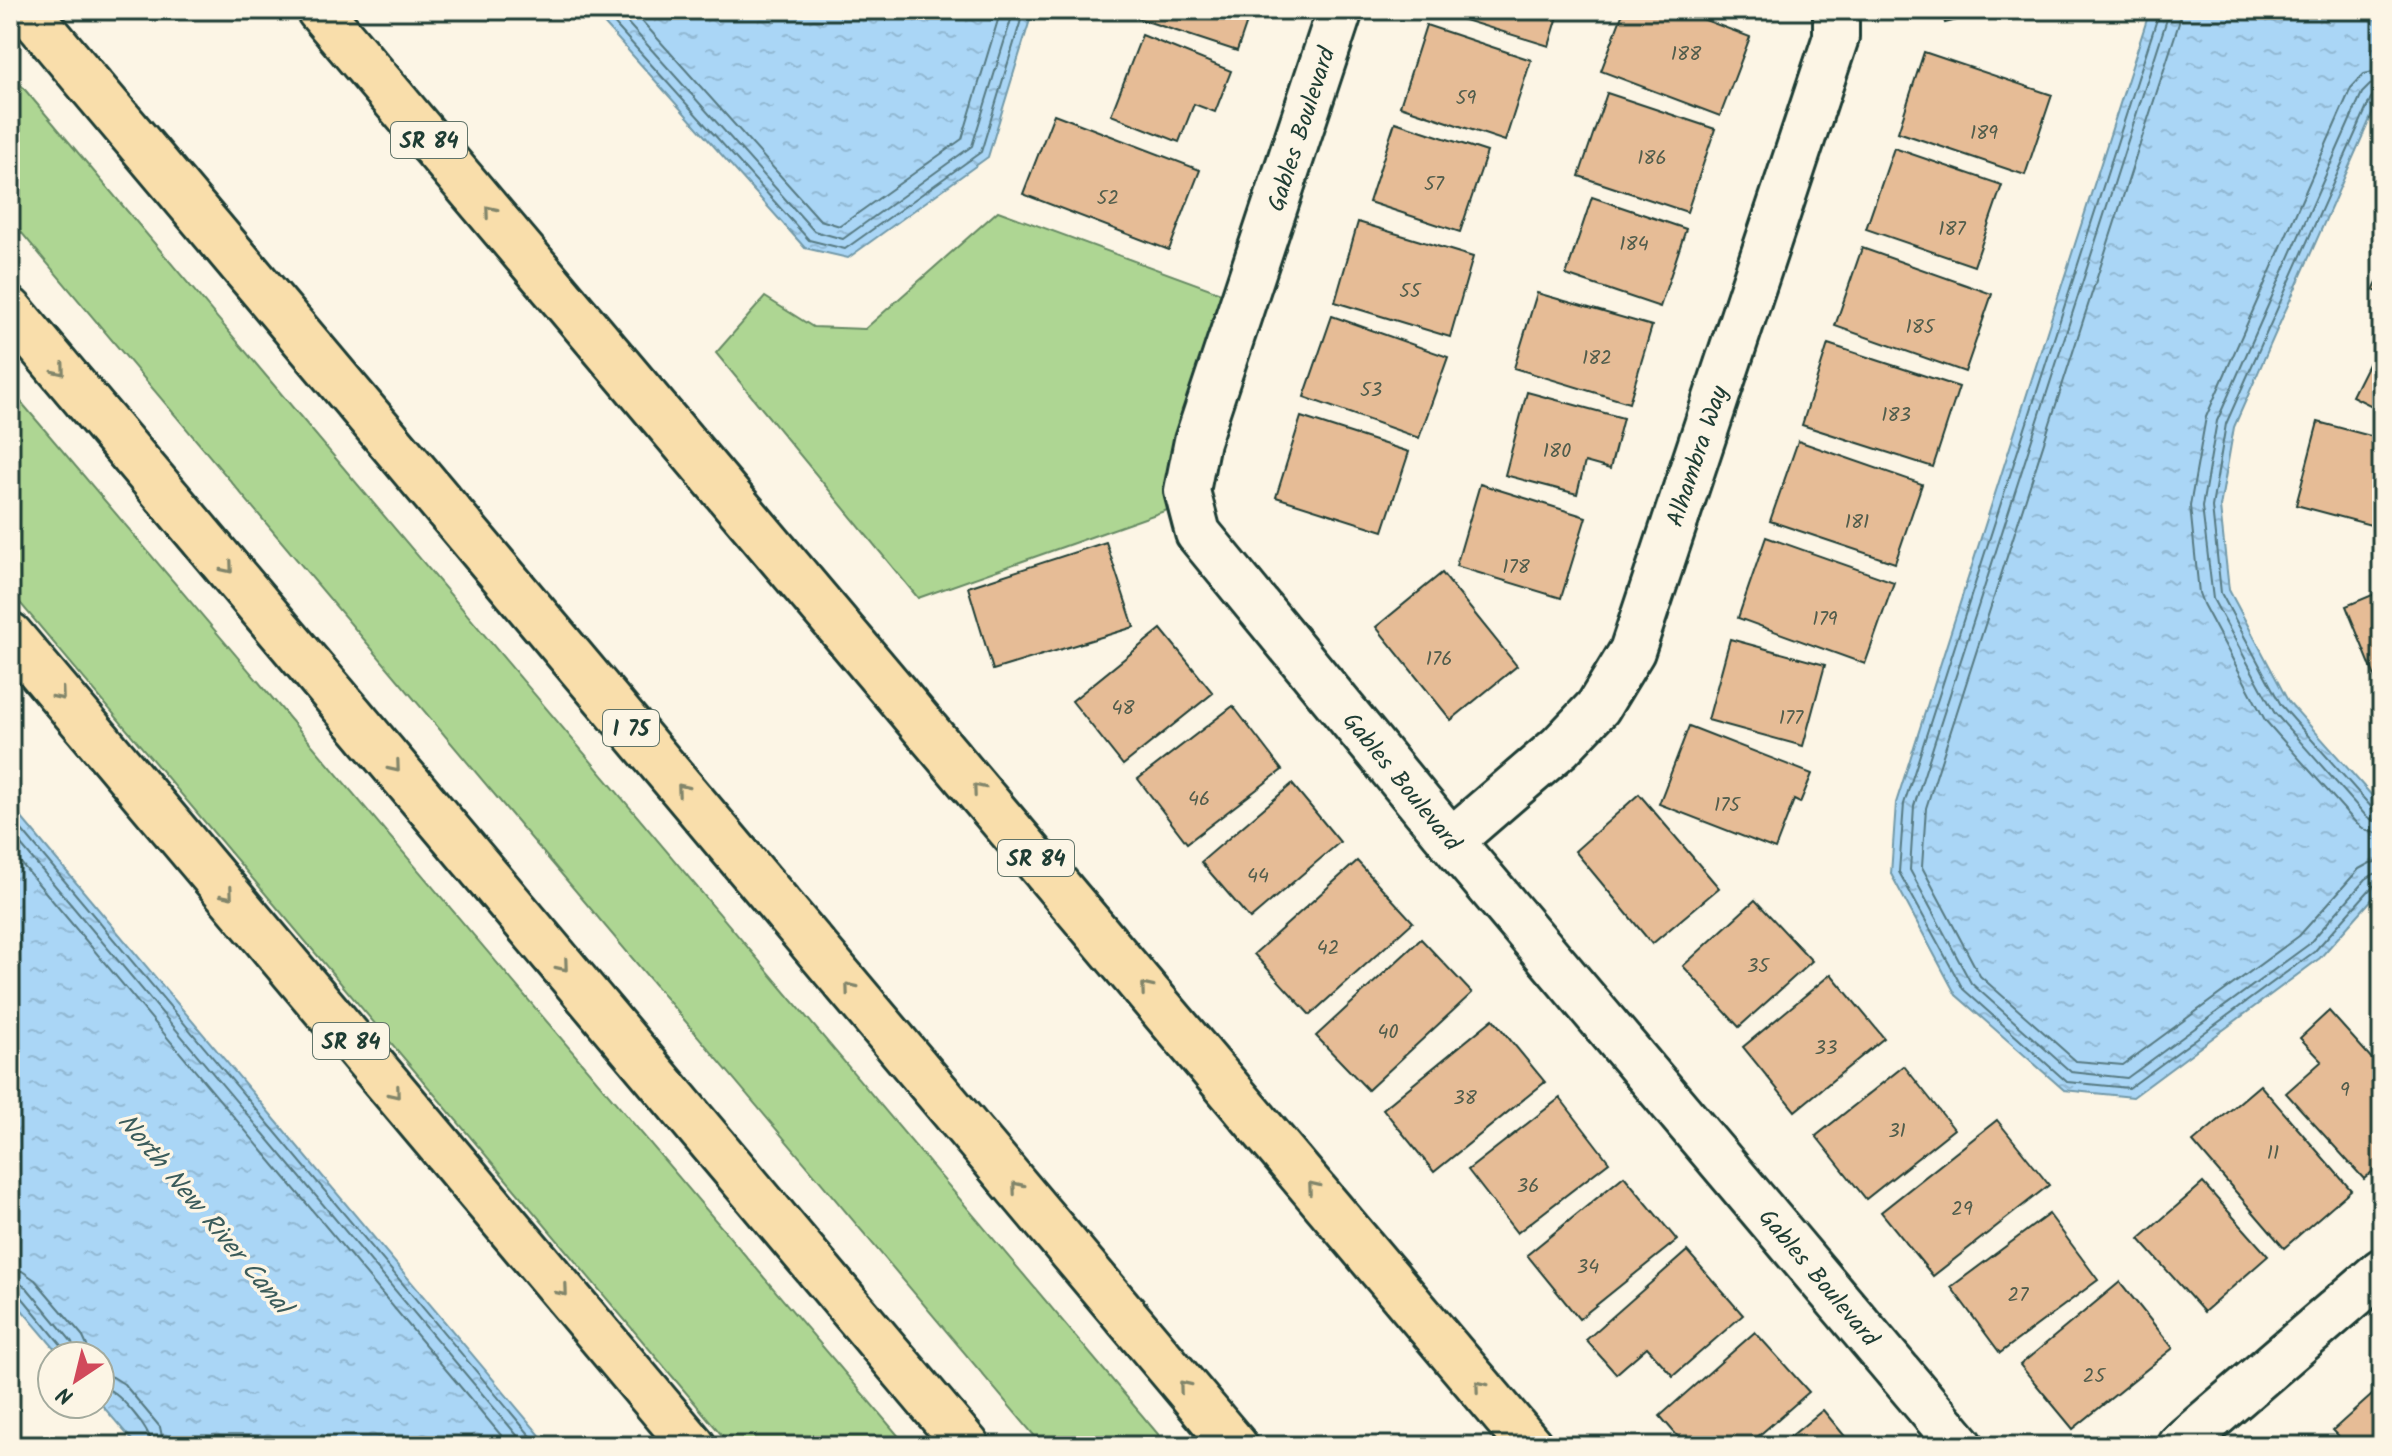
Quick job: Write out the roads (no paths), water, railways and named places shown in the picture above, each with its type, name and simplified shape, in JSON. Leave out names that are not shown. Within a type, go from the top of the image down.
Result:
[{"type":"main road","name":"I 75","points":[[27,10],[1235,1446]]},
{"type":"main road","name":"SR 84","points":[[319,10],[1530,1446]]},
{"type":"main road","points":[[10,310],[967,1446]]},
{"type":"main road","name":"SR 84","points":[[10,635],[693,1446]]},
{"type":"street","name":"Gables Boulevard","points":[[1340,10],[1197,441],[1187,491],[1198,533],[1451,841],[1961,1446]]},
{"type":"street","name":"Alhambra Way","points":[[1451,841],[1560,747],[1598,707],[1632,651],[1836,37],[1836,10]]},
{"type":"street","points":[[2179,1446],[2382,1271]]},
{"type":"water","points":[[592,10],[1033,10],[988,157],[848,258],[805,248]]},
{"type":"water","points":[[2150,10],[2382,10],[2382,92],[2234,427],[2220,507],[2229,590],[2288,701],[2382,807],[2382,888],[2320,958],[2133,1097],[2064,1090],[1956,995],[1891,874],[1896,803]]},
{"type":"water","name":"North New River Canal","points":[[10,804],[549,1446],[137,1446],[115,1420],[116,1340],[47,1340],[10,1296]]}]
